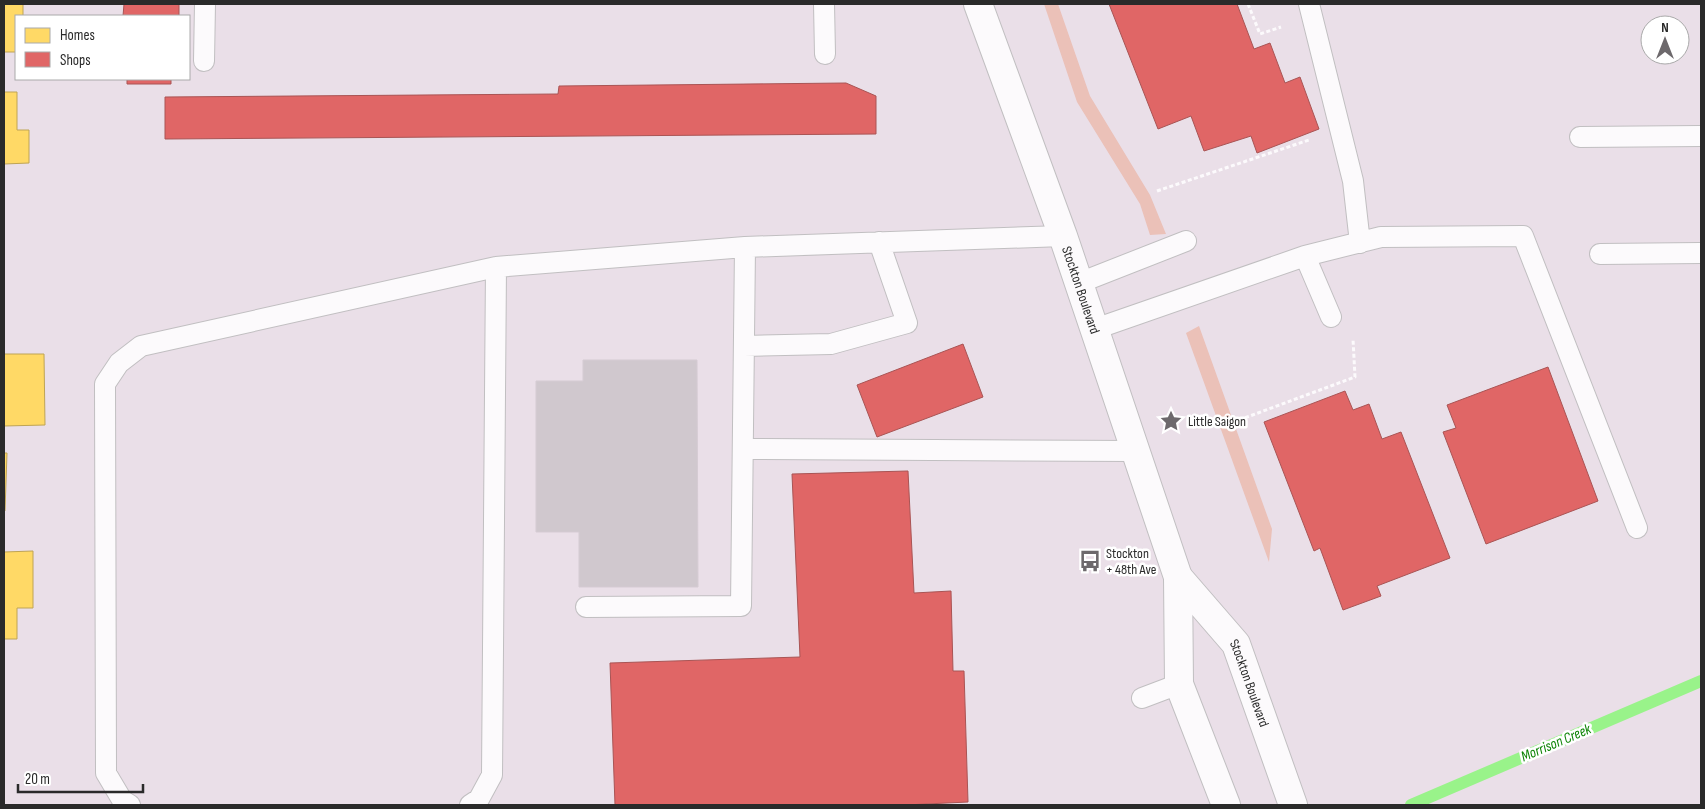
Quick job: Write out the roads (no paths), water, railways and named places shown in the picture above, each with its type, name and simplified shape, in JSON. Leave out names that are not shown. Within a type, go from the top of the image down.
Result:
[{"type":"main road","name":"Stockton Boulevard","points":[[978,4],[1063,236],[1178,577],[1179,684],[1226,805]]},
{"type":"main road","name":"Stockton Boulevard","points":[[1178,577],[1236,644],[1289,793]]},
{"type":"lane","points":[[204,61],[205,4]]},
{"type":"lane","points":[[824,4],[825,54]]},
{"type":"lane","points":[[1309,4],[1352,181],[1360,243]]},
{"type":"lane","points":[[1580,137],[1701,136]]},
{"type":"lane","points":[[130,805],[122,800],[106,772],[105,384],[119,362],[141,346],[496,268],[745,247],[1063,236]]},
{"type":"lane","points":[[1095,329],[1305,256],[1381,237],[1523,236],[1637,528]]},
{"type":"lane","points":[[1079,283],[1186,241]]},
{"type":"lane","points":[[744,346],[831,344],[907,323],[879,242]]},
{"type":"lane","points":[[586,607],[741,606],[745,247]]},
{"type":"lane","points":[[1600,254],[1701,253]]},
{"type":"lane","points":[[1305,256],[1331,317]]},
{"type":"lane","points":[[470,805],[479,799],[492,775],[496,268]]},
{"type":"lane","points":[[742,448],[1134,451]]},
{"type":"lane","points":[[1142,698],[1179,684]]},
{"type":"waterway","name":"Morrison Creek","points":[[1411,805],[1701,681]]},
{"type":"place","name":"Little Saigon","points":[[1171,421]]},
{"type":"place","name":"Stockton + 48th Ave","points":[[1090,561]]}]
